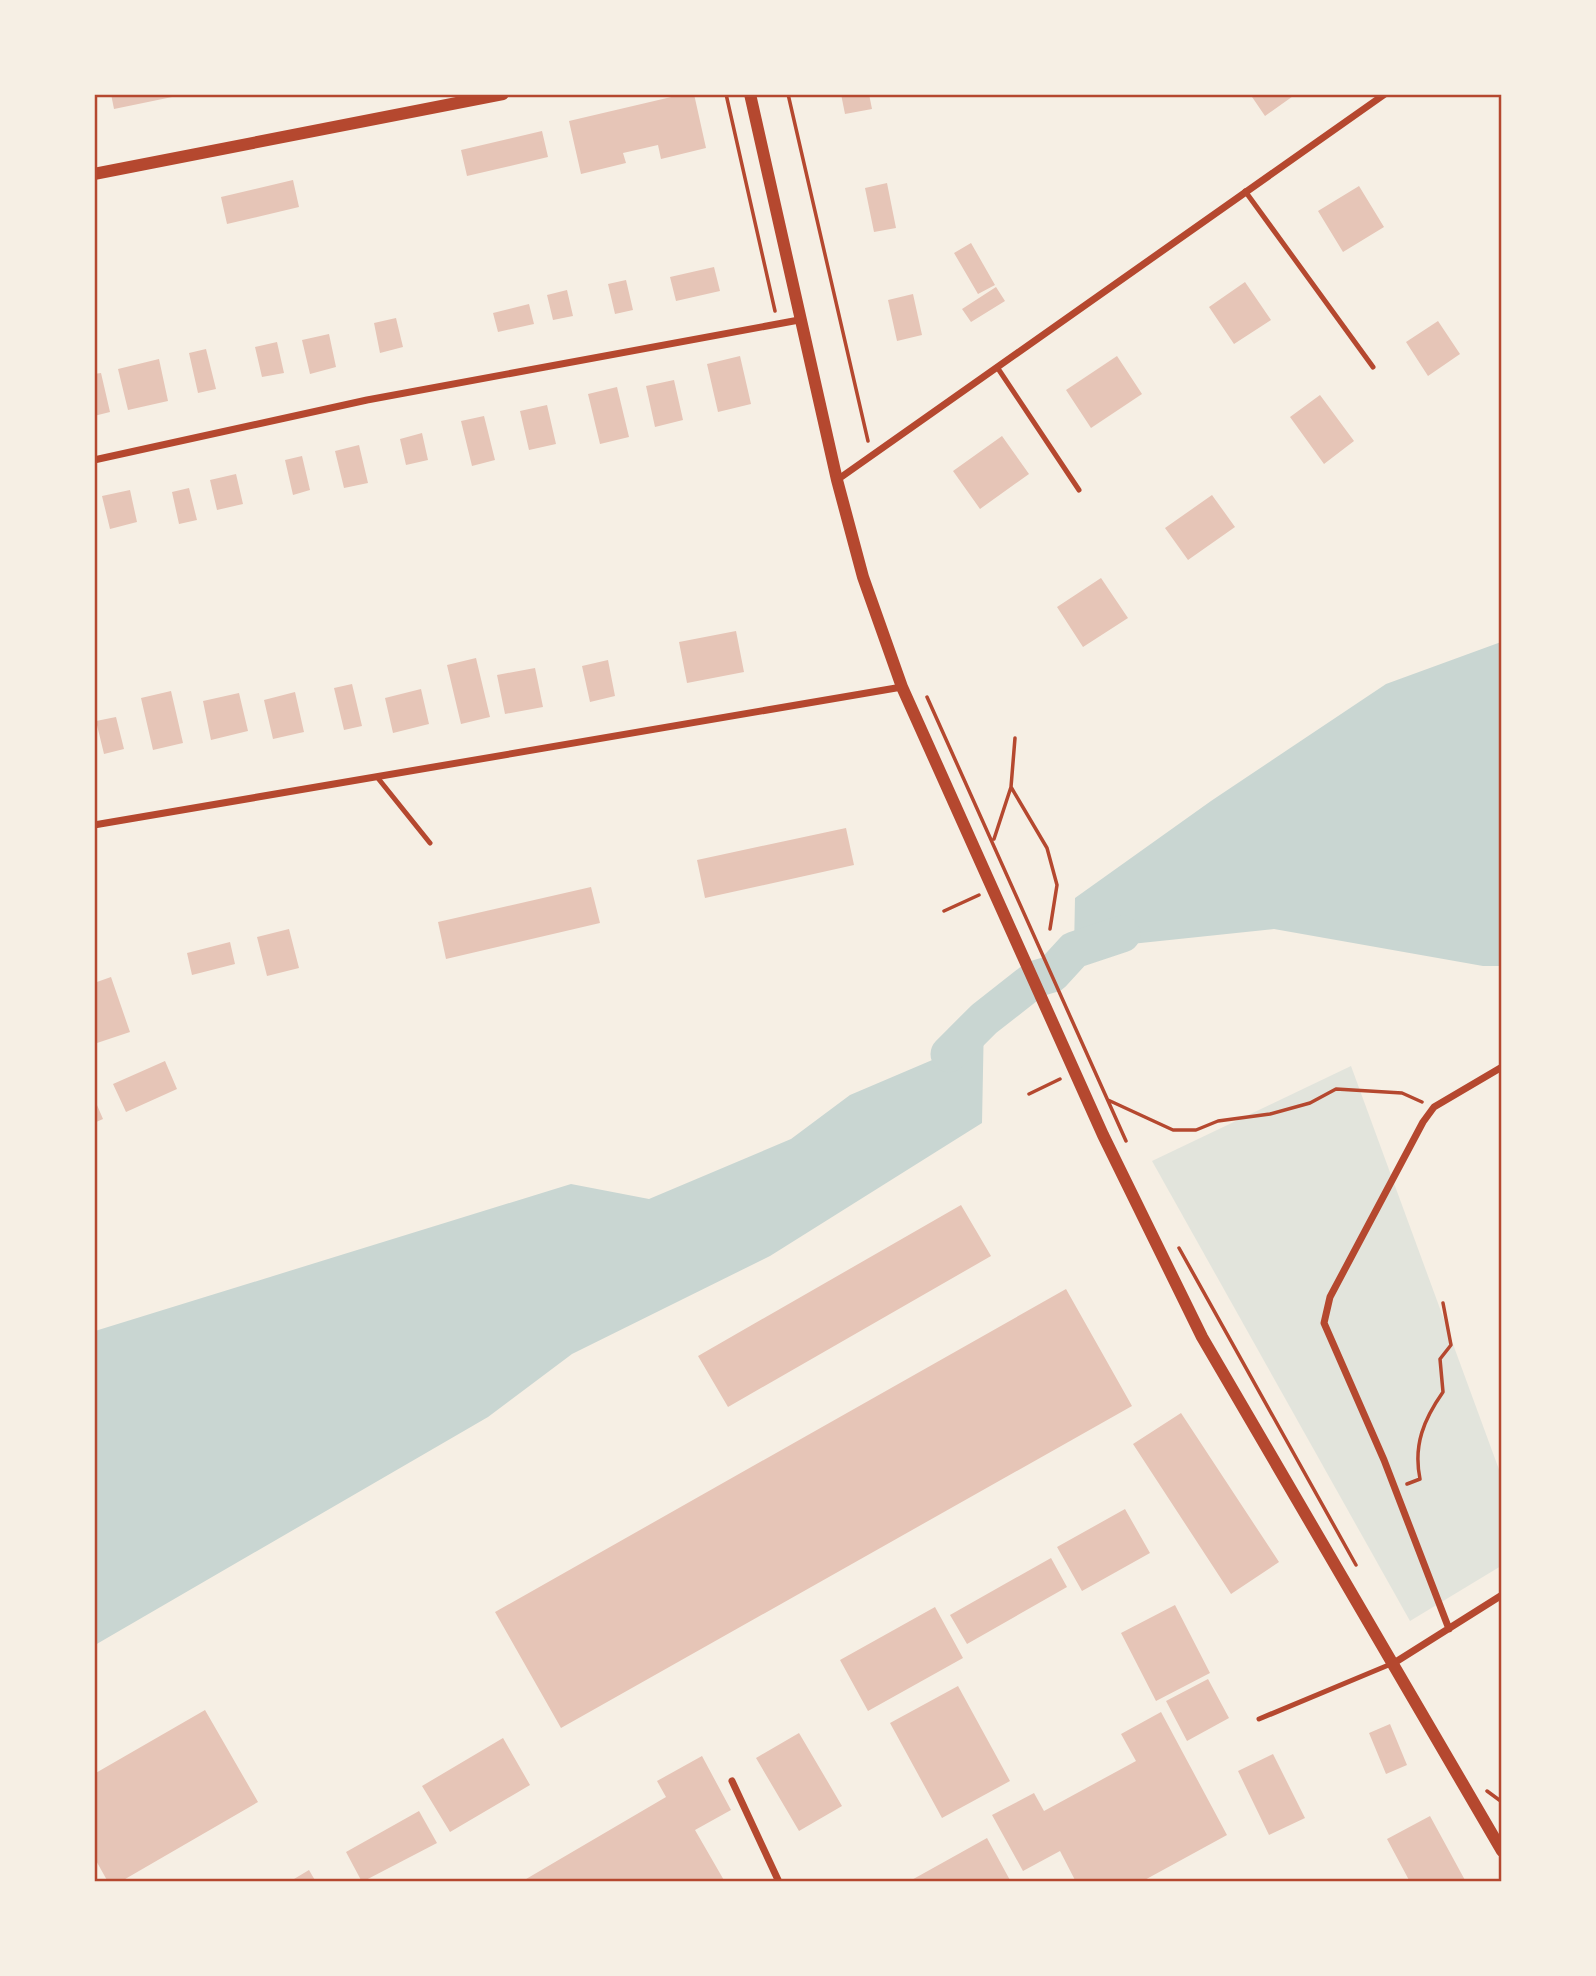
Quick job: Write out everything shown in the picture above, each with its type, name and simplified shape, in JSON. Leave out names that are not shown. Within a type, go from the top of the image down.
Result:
[{"type":"street","points":[[94,174],[503,94]]},
{"type":"street","points":[[750,94],[799,320],[863,577],[902,687],[987,893],[1070,1075],[1202,1338],[1502,1851]]},
{"type":"street","points":[[837,480],[1385,94]]},
{"type":"street","points":[[94,460],[367,400],[799,320]]},
{"type":"street","points":[[94,825],[902,687]]},
{"type":"street","points":[[1449,1629],[1395,1489],[1324,1323],[1330,1297],[1423,1122],[1434,1107],[1502,1067]]},
{"type":"street","points":[[1394,1663],[1502,1595]]},
{"type":"street","points":[[732,1781],[779,1881]]},
{"type":"lane","points":[[1245,191],[1373,367]]},
{"type":"lane","points":[[997,367],[1079,490]]},
{"type":"lane","points":[[377,777],[430,843]]},
{"type":"lane","points":[[1259,1718],[1394,1663]]},
{"type":"path","points":[[726,94],[778,323]]},
{"type":"path","points":[[788,94],[872,456]]},
{"type":"path","points":[[926,695],[1129,1148]]},
{"type":"path","points":[[993,841],[1011,787],[1015,738]]},
{"type":"path","points":[[1011,787],[1048,849],[1057,886],[1050,929]]},
{"type":"path","points":[[944,911],[987,893]]},
{"type":"path","points":[[1028,1094],[1070,1075]]},
{"type":"path","points":[[1108,1100],[1173,1130],[1196,1130],[1218,1121],[1270,1114],[1310,1103],[1336,1089],[1402,1093],[1434,1107]]},
{"type":"path","points":[[1176,1244],[1360,1573]]},
{"type":"path","points":[[1395,1489],[1420,1479],[1416,1458],[1426,1416],[1443,1392],[1440,1359],[1451,1345],[1443,1303]]},
{"type":"shaded area","points":[[1501,642],[1501,966],[1483,966],[1274,929],[1074,950],[1075,898],[1211,801],[1386,684]]},
{"type":"shaded area","points":[[984,1019],[982,1123],[770,1256],[572,1354],[488,1417],[95,1645],[95,1331],[571,1184],[649,1199],[791,1139],[850,1095],[944,1055]]},
{"type":"shaded area","points":[[1351,1066],[1501,1475],[1501,1566],[1410,1621],[1152,1161]]},
{"type":"building","points":[[111,94],[177,94],[177,96],[114,109]]},
{"type":"building","points":[[684,94],[694,94],[706,148],[661,159],[658,145],[623,153],[626,163],[581,174],[569,121]]},
{"type":"building","points":[[841,94],[869,94],[872,109],[845,114]]},
{"type":"building","points":[[1250,94],[1296,94],[1265,116]]},
{"type":"building","points":[[542,131],[548,157],[467,176],[461,150]]},
{"type":"building","points":[[293,180],[299,207],[227,224],[221,197]]},
{"type":"building","points":[[887,183],[896,228],[874,232],[865,188]]},
{"type":"building","points":[[1359,186],[1384,227],[1343,252],[1318,211]]},
{"type":"building","points":[[971,243],[995,285],[978,294],[954,253]]},
{"type":"building","points":[[714,267],[720,291],[676,301],[670,277]]},
{"type":"building","points":[[626,280],[633,310],[615,314],[608,284]]},
{"type":"building","points":[[1245,282],[1271,320],[1234,344],[1209,307]]},
{"type":"building","points":[[996,287],[1005,301],[971,322],[962,309]]},
{"type":"building","points":[[567,290],[573,316],[553,320],[547,295]]},
{"type":"building","points":[[913,294],[922,335],[897,341],[888,300]]},
{"type":"building","points":[[529,304],[534,324],[498,332],[493,313]]},
{"type":"building","points":[[396,318],[403,347],[380,353],[374,323]]},
{"type":"building","points":[[1438,321],[1460,354],[1428,376],[1406,342]]},
{"type":"building","points":[[329,334],[336,367],[310,374],[302,340]]},
{"type":"building","points":[[277,342],[284,373],[262,377],[255,347]]},
{"type":"building","points":[[206,349],[216,389],[198,393],[189,353]]},
{"type":"building","points":[[740,356],[751,404],[718,412],[707,364]]},
{"type":"building","points":[[1117,356],[1142,394],[1091,428],[1066,390]]},
{"type":"building","points":[[159,359],[168,401],[128,410],[118,369]]},
{"type":"building","points":[[101,373],[110,412],[94,416],[94,374]]},
{"type":"building","points":[[674,380],[683,420],[655,427],[646,386]]},
{"type":"building","points":[[617,387],[629,437],[600,444],[588,394]]},
{"type":"building","points":[[1320,395],[1354,441],[1324,464],[1290,417]]},
{"type":"building","points":[[547,405],[556,444],[529,450],[520,411]]},
{"type":"building","points":[[484,416],[495,460],[472,466],[461,421]]},
{"type":"building","points":[[422,433],[428,460],[406,465],[400,439]]},
{"type":"building","points":[[1002,436],[1029,474],[980,509],[953,471]]},
{"type":"building","points":[[359,445],[368,483],[344,488],[335,451]]},
{"type":"building","points":[[302,456],[310,490],[293,495],[285,460]]},
{"type":"building","points":[[236,474],[243,504],[217,510],[210,480]]},
{"type":"building","points":[[189,488],[197,520],[179,524],[172,492]]},
{"type":"building","points":[[130,490],[137,522],[110,529],[102,496]]},
{"type":"building","points":[[1212,495],[1235,527],[1188,560],[1165,528]]},
{"type":"building","points":[[1101,578],[1128,618],[1083,647],[1057,607]]},
{"type":"building","points":[[736,631],[744,672],[687,683],[679,642]]},
{"type":"building","points":[[476,658],[490,717],[461,724],[447,665]]},
{"type":"building","points":[[608,660],[615,696],[590,702],[582,666]]},
{"type":"building","points":[[535,668],[543,707],[505,714],[497,675]]},
{"type":"building","points":[[352,684],[362,726],[344,730],[334,688]]},
{"type":"building","points":[[421,689],[429,724],[393,733],[385,698]]},
{"type":"building","points":[[171,691],[183,743],[153,750],[141,698]]},
{"type":"building","points":[[295,692],[304,732],[273,739],[264,700]]},
{"type":"building","points":[[239,693],[248,731],[211,740],[203,701]]},
{"type":"building","points":[[116,717],[124,749],[104,754],[96,721]]},
{"type":"building","points":[[846,828],[854,865],[705,898],[697,860]]},
{"type":"building","points":[[591,887],[600,923],[446,959],[438,922]]},
{"type":"building","points":[[289,929],[299,968],[267,976],[257,937]]},
{"type":"building","points":[[230,942],[235,964],[192,975],[187,953]]},
{"type":"building","points":[[111,977],[130,1032],[97,1043],[94,983]]},
{"type":"building","points":[[165,1061],[177,1089],[126,1112],[113,1084]]},
{"type":"building","points":[[94,1098],[103,1119],[94,1123]]},
{"type":"building","points":[[961,1205],[991,1256],[728,1407],[698,1356]]},
{"type":"building","points":[[1066,1289],[1132,1406],[561,1728],[495,1612]]},
{"type":"building","points":[[1181,1413],[1279,1562],[1231,1594],[1133,1444]]},
{"type":"building","points":[[1125,1509],[1150,1553],[1082,1591],[1057,1547]]},
{"type":"building","points":[[1051,1558],[1067,1587],[967,1644],[950,1615]]},
{"type":"building","points":[[1175,1605],[1210,1673],[1156,1701],[1121,1633]]},
{"type":"building","points":[[935,1607],[963,1658],[868,1711],[840,1660]]},
{"type":"building","points":[[1208,1679],[1229,1718],[1187,1741],[1166,1701]]},
{"type":"building","points":[[958,1686],[1010,1781],[942,1818],[890,1723]]},
{"type":"building","points":[[205,1710],[258,1802],[120,1882],[108,1882],[94,1857],[94,1774]]},
{"type":"building","points":[[1161,1712],[1227,1835],[1141,1882],[1076,1882],[1060,1851],[1023,1871],[992,1815],[1034,1793],[1044,1811],[1136,1761],[1121,1734]]},
{"type":"building","points":[[1390,1724],[1407,1765],[1386,1774],[1369,1733]]},
{"type":"building","points":[[799,1733],[842,1806],[799,1831],[756,1758]]},
{"type":"building","points":[[503,1738],[530,1785],[450,1832],[422,1786]]},
{"type":"building","points":[[1273,1754],[1305,1818],[1269,1835],[1238,1771]]},
{"type":"building","points":[[702,1756],[731,1810],[695,1830],[725,1882],[521,1882],[666,1797],[657,1781]]},
{"type":"building","points":[[419,1811],[437,1843],[362,1882],[346,1852]]},
{"type":"building","points":[[1430,1816],[1466,1882],[1410,1882],[1387,1839]]},
{"type":"building","points":[[987,1838],[1011,1882],[908,1882]]},
{"type":"building","points":[[309,1870],[316,1882],[289,1882]]},
{"type":"waterway","points":[[949,1054],[984,1019],[1035,979],[1052,974],[1074,950],[1122,934]]}]
